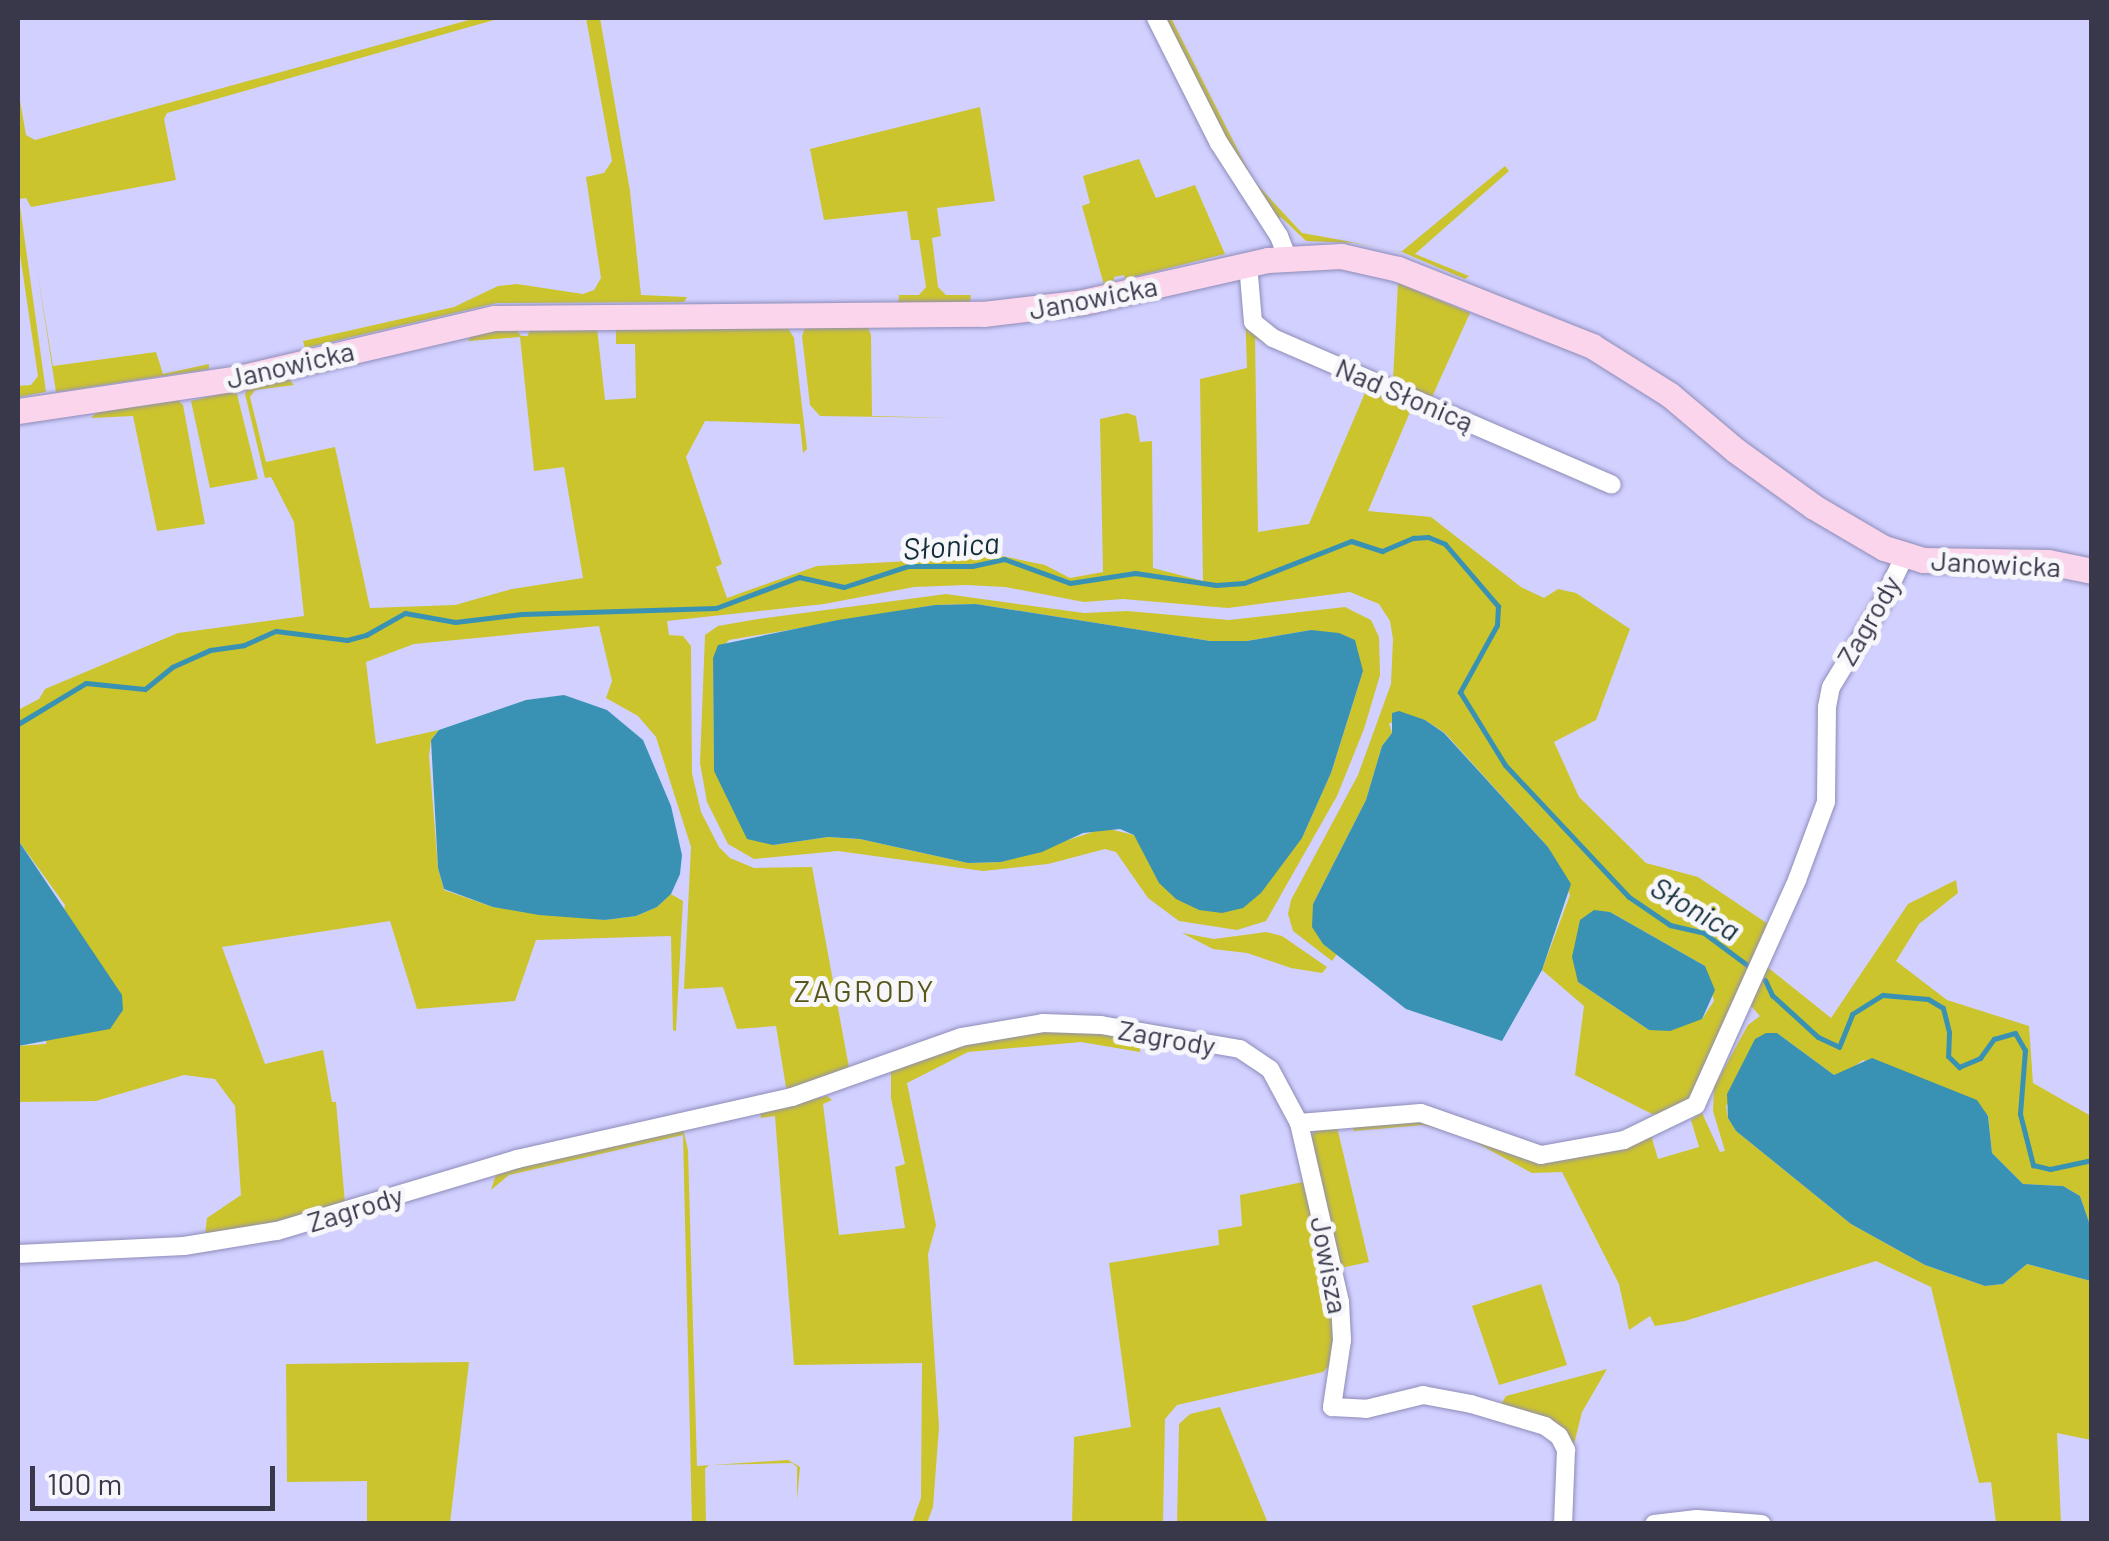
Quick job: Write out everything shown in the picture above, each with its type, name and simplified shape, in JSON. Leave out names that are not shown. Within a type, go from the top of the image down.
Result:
[{"type":"street","points":[[1156,18],[1238,179],[1280,236],[1286,257]]},
{"type":"street","name":"Janowicka","points":[[18,411],[238,378],[494,318],[982,314],[1101,298],[1286,257],[1340,256],[1377,262],[1592,346],[1670,395],[1735,450],[1814,507],[1904,557],[2048,562],[2092,571]]},
{"type":"street","name":"Nad Słonicą","points":[[1248,264],[1254,322],[1273,338],[1612,485]]},
{"type":"street","name":"Zagrody","points":[[18,1254],[184,1246],[277,1231],[516,1158],[792,1097],[928,1047],[1016,1025],[1090,1023],[1240,1049],[1270,1069],[1300,1123],[1421,1113],[1540,1155],[1624,1140],[1696,1105],[1797,880],[1826,802],[1826,707],[1831,687],[1882,604],[1904,557]]},
{"type":"street","name":"Jowisza","points":[[1300,1123],[1342,1314],[1332,1408],[1355,1410],[1410,1397],[1436,1396],[1546,1426],[1559,1436],[1566,1450],[1563,1524]]},
{"type":"street","points":[[1654,1524],[1697,1519],[1762,1524]]},
{"type":"shaded area","points":[[476,18],[501,18],[167,113],[164,119],[176,180],[31,207],[26,198],[19,199],[46,392],[18,397],[18,386],[31,385],[38,376],[18,241],[18,89],[26,135],[35,140]]},
{"type":"shaded area","points":[[586,18],[600,18],[630,191],[641,295],[687,297],[684,302],[497,303],[305,348],[303,341],[454,307],[498,286],[517,284],[583,294],[594,290],[601,278],[586,177],[604,173],[612,161]]},
{"type":"shaded area","points":[[1162,18],[1171,18],[1253,180],[1302,233],[1386,249],[1306,241],[1281,217],[1276,220],[1253,190]]},
{"type":"shaded area","points":[[980,107],[995,201],[937,208],[941,236],[932,238],[938,287],[946,295],[971,295],[970,302],[898,305],[899,295],[919,295],[926,287],[919,240],[911,240],[907,211],[824,220],[810,149]]},
{"type":"shaded area","points":[[1139,159],[1156,198],[1195,185],[1225,254],[1125,279],[1124,275],[1114,277],[1114,283],[1104,285],[1082,206],[1090,203],[1083,176]]},
{"type":"shaded area","points":[[1505,166],[1509,171],[1415,254],[1469,276],[1465,279],[1401,252]]},
{"type":"shaded area","points":[[37,269],[53,366],[156,352],[163,374],[209,364],[209,369],[56,392]]},
{"type":"shaded area","points":[[1244,282],[1249,334],[1253,326],[1284,350],[1255,338],[1258,532],[1309,524],[1368,386],[1413,405],[1368,511],[1431,517],[1521,587],[1544,598],[1558,589],[1576,593],[1630,629],[1596,720],[1554,742],[1579,797],[1646,863],[1698,877],[1774,928],[1693,1100],[1664,1114],[1652,1114],[1575,1075],[1584,1006],[1542,970],[1570,895],[1548,847],[1445,733],[1425,720],[1389,723],[1392,733],[1382,746],[1366,800],[1313,904],[1323,944],[1337,954],[1332,961],[1293,931],[1288,914],[1291,900],[1358,775],[1391,684],[1393,639],[1390,621],[1379,604],[1350,592],[1228,608],[1123,599],[1084,602],[1005,587],[966,585],[914,587],[824,604],[667,621],[669,635],[683,636],[691,646],[692,773],[701,812],[719,847],[730,858],[754,868],[812,867],[850,1073],[791,1091],[786,1087],[776,1026],[737,1029],[723,987],[684,989],[691,847],[656,737],[638,716],[606,698],[612,681],[599,626],[414,644],[366,662],[376,744],[439,730],[431,740],[429,756],[438,868],[444,890],[493,907],[605,920],[636,916],[657,907],[671,894],[683,901],[676,1031],[671,936],[536,940],[515,1001],[417,1009],[390,921],[222,947],[265,1064],[323,1050],[332,1102],[336,1102],[345,1203],[275,1224],[205,1235],[207,1218],[241,1195],[235,1106],[215,1079],[184,1075],[96,1101],[18,1102],[18,1046],[46,1044],[65,905],[18,840],[18,710],[39,699],[45,689],[178,633],[304,616],[294,522],[271,477],[265,478],[245,394],[249,385],[288,378],[294,385],[255,390],[250,397],[266,462],[335,447],[370,608],[455,605],[512,589],[583,578],[564,467],[534,471],[520,337],[468,341],[473,330],[514,326],[521,336],[528,336],[530,325],[597,328],[605,400],[636,398],[635,344],[616,344],[616,329],[788,328],[794,338],[807,449],[803,453],[800,424],[705,421],[686,457],[722,564],[716,567],[727,598],[817,566],[1002,556],[1045,565],[1070,578],[1103,572],[1100,419],[1127,413],[1136,416],[1140,442],[1152,441],[1153,568],[1203,581],[1200,379],[1247,368]],"holes":[[[1610,912],[1705,966],[1714,1001],[1702,1019],[1649,1030],[1578,982]]]},
{"type":"shaded area","points":[[1398,283],[1470,313],[1432,397],[1393,380]]},
{"type":"shaded area","points":[[806,325],[867,325],[871,335],[872,416],[955,418],[820,416],[810,405],[802,336]]},
{"type":"shaded area","points":[[236,390],[258,479],[210,488],[191,401]]},
{"type":"shaded area","points":[[177,399],[183,405],[205,524],[157,531],[133,416],[91,418],[98,411]]},
{"type":"shaded area","points":[[946,594],[1084,613],[1127,611],[1229,620],[1345,607],[1371,620],[1379,637],[1380,675],[1364,729],[1337,796],[1266,921],[1237,930],[1179,921],[1148,898],[1116,852],[1105,849],[1048,864],[983,871],[838,851],[754,859],[728,844],[707,802],[700,763],[705,635],[718,626]],"holes":[[[976,604],[1210,641],[1247,641],[1311,630],[1363,671],[1331,773],[1302,838],[1134,835],[1105,828],[1001,862],[968,863],[860,839],[828,837],[773,845],[714,771],[713,658],[729,640],[935,605]]]},
{"type":"shaded area","points":[[1956,880],[1958,893],[1919,924],[1896,961],[1947,1000],[2029,1026],[2033,1083],[2091,1116],[2091,1228],[2080,1196],[2063,1186],[2023,1184],[1992,1153],[1988,1115],[1863,1060],[1843,1075],[1834,1075],[1777,1033],[1726,1106],[1736,1131],[1851,1224],[1925,1265],[1985,1286],[2003,1284],[2027,1264],[2091,1281],[2091,1440],[2057,1433],[2061,1523],[1996,1523],[1991,1482],[1979,1483],[1931,1287],[1876,1261],[1685,1321],[1655,1326],[1650,1316],[1629,1330],[1619,1284],[1562,1172],[1532,1173],[1460,1134],[1423,1125],[1354,1131],[1352,1126],[1415,1117],[1514,1154],[1651,1135],[1658,1159],[1699,1147],[1691,1120],[1702,1113],[1720,1152],[1725,1151],[1713,1111],[1714,1087],[1748,1025],[1760,1016],[1751,1006],[1766,966],[1831,1018],[1908,904]]},
{"type":"shaded area","points":[[1266,932],[1282,936],[1327,967],[1322,973],[1291,968],[1247,953],[1213,949],[1182,933],[1214,939]]},
{"type":"shaded area","points":[[1069,1028],[1141,1039],[1140,1052],[1081,1042],[968,1052],[907,1083],[936,1225],[928,1254],[939,1427],[933,1507],[927,1523],[912,1523],[921,1498],[922,1363],[794,1365],[775,1116],[761,1118],[760,1111],[827,1096],[832,1100],[823,1104],[839,1235],[905,1228],[895,1167],[905,1164],[891,1098],[891,1070],[975,1038]]},
{"type":"shaded area","points":[[1337,1127],[1369,1262],[1336,1269],[1311,1137],[1317,1129]]},
{"type":"shaded area","points":[[683,1129],[688,1150],[697,1466],[709,1465],[705,1469],[706,1523],[692,1523],[683,1135],[509,1175],[491,1190],[497,1171]]},
{"type":"shaded area","points":[[1303,1182],[1338,1319],[1331,1364],[1323,1372],[1177,1405],[1165,1419],[1163,1523],[1072,1524],[1074,1437],[1131,1427],[1109,1263],[1219,1245],[1218,1230],[1242,1226],[1240,1195]]},
{"type":"shaded area","points":[[1541,1284],[1567,1365],[1499,1385],[1472,1306]]},
{"type":"shaded area","points":[[469,1362],[450,1523],[367,1523],[367,1481],[287,1482],[286,1364]]},
{"type":"shaded area","points":[[1607,1369],[1582,1412],[1570,1460],[1568,1443],[1500,1406],[1506,1396]]},
{"type":"shaded area","points":[[1220,1407],[1268,1523],[1177,1523],[1179,1424],[1190,1414]]},
{"type":"shaded area","points":[[788,1460],[800,1467],[797,1500],[797,1467],[792,1463],[714,1465]]},
{"type":"water","points":[[976,604],[1210,641],[1247,641],[1311,630],[1339,633],[1355,640],[1363,671],[1331,773],[1302,838],[1261,893],[1243,908],[1222,913],[1199,910],[1176,899],[1159,883],[1134,835],[1120,829],[1083,833],[1042,852],[1001,862],[968,863],[860,839],[828,837],[773,845],[747,839],[714,771],[713,658],[718,645],[838,620],[935,605]]},
{"type":"water","points":[[564,695],[607,710],[643,740],[671,806],[682,855],[680,874],[671,894],[657,907],[636,916],[605,920],[539,915],[493,907],[444,889],[438,868],[431,740],[439,730],[526,700]]},
{"type":"water","points":[[1399,711],[1425,720],[1444,733],[1548,847],[1571,884],[1542,970],[1502,1041],[1406,1009],[1323,944],[1312,927],[1313,904],[1366,800],[1382,746],[1392,733],[1392,713]]},
{"type":"water","points":[[18,840],[122,995],[123,1010],[110,1029],[18,1046]]},
{"type":"water","points":[[1594,910],[1610,912],[1705,966],[1715,990],[1702,1019],[1670,1031],[1649,1030],[1578,982],[1572,957],[1580,920]]},
{"type":"water","points":[[1777,1033],[1834,1075],[1872,1058],[1977,1100],[1988,1116],[1992,1153],[2023,1184],[2063,1186],[2080,1196],[2091,1228],[2091,1281],[2027,1264],[2003,1284],[1985,1286],[1925,1265],[1851,1224],[1736,1131],[1728,1118],[1727,1094],[1755,1039]]},
{"type":"waterway","name":"Słonica","points":[[18,724],[86,683],[145,689],[172,667],[210,650],[244,645],[276,631],[347,640],[366,635],[405,613],[455,622],[522,614],[716,608],[799,577],[844,587],[908,566],[972,566],[1004,559],[1070,583],[1135,573],[1216,585],[1244,583],[1351,541],[1382,551],[1413,538],[1428,537],[1445,544],[1498,606],[1497,625],[1460,692],[1505,765],[1629,897],[1670,925],[1704,933],[1750,967]]},
{"type":"waterway","name":"Słonica","points":[[1765,980],[1772,995],[1818,1037],[1839,1047],[1852,1014],[1883,995],[1928,999],[1943,1008],[1949,1032],[1948,1056],[1959,1067],[1980,1058],[1994,1039],[2015,1033],[2025,1050],[2020,1114],[2033,1165],[2050,1169],[2092,1160]]},
{"type":"district","name":"ZAGRODY","points":[[865,990]]}]
